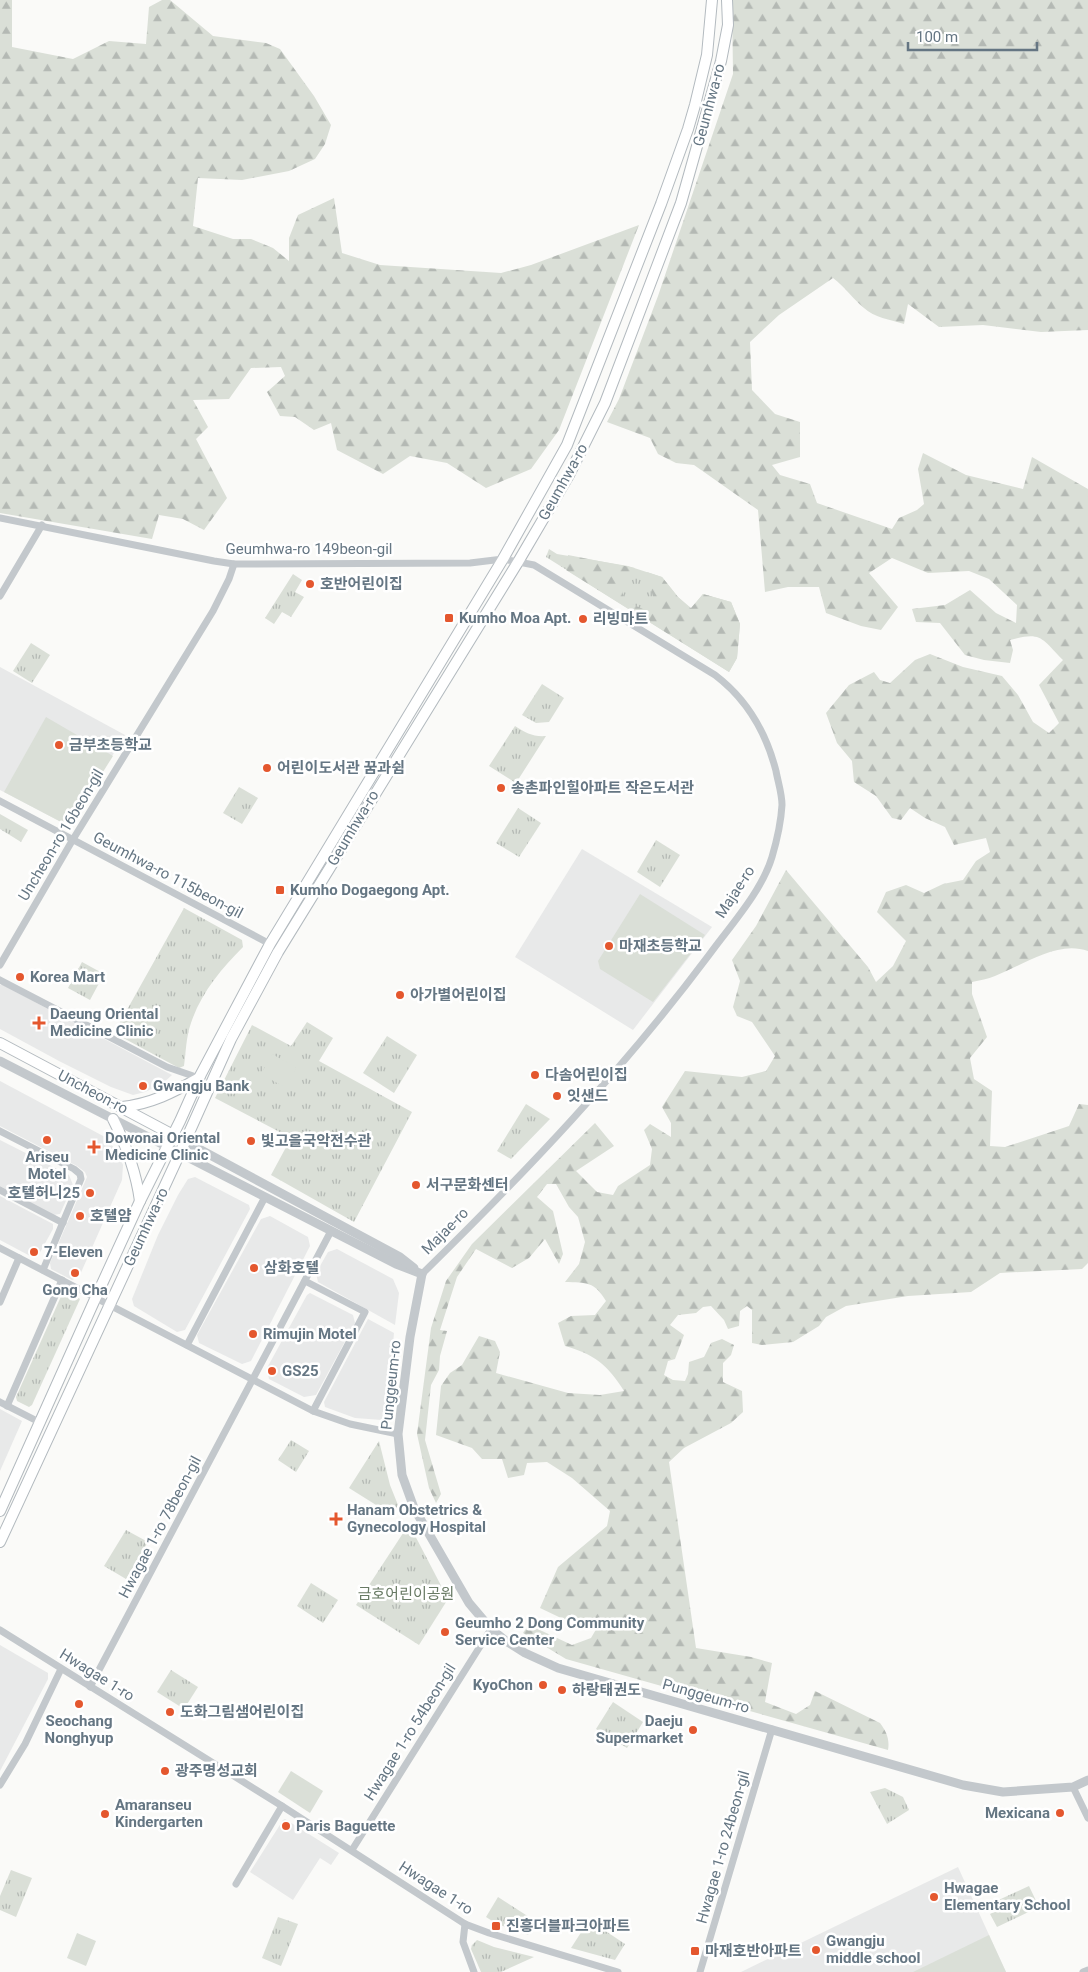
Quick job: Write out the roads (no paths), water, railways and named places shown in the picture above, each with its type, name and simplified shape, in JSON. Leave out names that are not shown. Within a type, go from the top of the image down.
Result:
[{"type":"main road","name":"Geumhwa-ro","points":[[0,1511],[140,1201],[199,1078],[270,944],[503,559],[567,445],[661,204],[695,105],[707,55],[712,0]]},
{"type":"main road","name":"Geumhwa-ro","points":[[0,1542],[231,1039],[278,952],[518,562],[569,475],[605,402],[681,203],[721,61],[728,25],[727,0]]},
{"type":"main road","name":"Uncheon-ro","points":[[0,1043],[173,1135]]},
{"type":"main road","points":[[122,1107],[137,1105],[164,1097],[199,1078]]},
{"type":"main road","points":[[113,1118],[128,1148],[137,1179],[140,1201]]},
{"type":"street","name":"Geumhwa-ro 149beon-gil","points":[[0,518],[234,564],[470,564],[503,559]]},
{"type":"street","points":[[0,596],[42,525]]},
{"type":"street","name":"Majae-ro","points":[[422,1274],[612,1077],[679,995],[758,886],[772,859],[782,804],[779,786],[764,734],[746,703],[727,684],[709,671],[534,565],[503,559]]},
{"type":"street","name":"Uncheon-ro 16beon-gil","points":[[0,965],[72,840],[213,610],[229,579],[234,564]]},
{"type":"street","name":"Geumhwa-ro 115beon-gil","points":[[0,802],[270,944]]},
{"type":"street","points":[[0,980],[167,1066],[199,1078]]},
{"type":"street","name":"Uncheon-ro","points":[[0,1061],[180,1153]]},
{"type":"street","points":[[0,1131],[74,1169],[80,1174],[81,1178],[43,1270]]},
{"type":"street","name":"Uncheon-ro","points":[[173,1135],[185,1141]]},
{"type":"street","points":[[185,1141],[400,1257],[422,1274]]},
{"type":"street","points":[[180,1153],[396,1264],[422,1274]]},
{"type":"street","points":[[0,1190],[63,1223]]},
{"type":"street","points":[[187,1345],[266,1197]]},
{"type":"street","name":"Hwagae 1-ro 78beon-gil","points":[[90,1687],[331,1231]]},
{"type":"street","points":[[0,1248],[313,1411],[350,1424],[398,1434]]},
{"type":"street","points":[[0,1302],[19,1258]]},
{"type":"street","name":"Punggeum-ro","points":[[422,1274],[410,1337],[398,1434],[402,1475],[414,1508],[469,1603],[491,1629],[524,1653],[558,1668],[984,1790],[1004,1792],[1073,1787],[1088,1780]]},
{"type":"street","points":[[41,1423],[4,1404],[62,1280]]},
{"type":"street","points":[[305,1281],[365,1312],[313,1411]]},
{"type":"street","name":"Hwagae 1-ro 54beon-gil","points":[[352,1850],[491,1629]]},
{"type":"street","name":"Hwagae 1-ro","points":[[0,1630],[352,1850],[465,1924],[618,1972]]},
{"type":"street","points":[[0,1785],[24,1744],[61,1669]]},
{"type":"street","name":"Hwagae 1-ro 24beon-gil","points":[[700,1972],[772,1730]]},
{"type":"street","points":[[1073,1787],[1088,1818]]},
{"type":"street","points":[[236,1884],[282,1806]]},
{"type":"street","points":[[465,1924],[464,1942],[474,1972]]},
{"type":"street","points":[[1084,1972],[1088,1970]]},
{"type":"place","name":"호반어린이집","points":[[310,584]]},
{"type":"place","name":"Kumho Moa Apt.","points":[[449,618]]},
{"type":"place","name":"리빙마트","points":[[583,619]]},
{"type":"place","name":"금부초등학교","points":[[59,745]]},
{"type":"place","name":"어린이도서관 꿈과쉼","points":[[267,768]]},
{"type":"place","name":"송촌파인힐아파트 작은도서관","points":[[501,788]]},
{"type":"place","name":"Kumho Dogaegong Apt.","points":[[280,890]]},
{"type":"place","name":"마재초등학교","points":[[609,946]]},
{"type":"place","name":"Korea Mart","points":[[20,977]]},
{"type":"place","name":"아가별어린이집","points":[[400,995]]},
{"type":"place","name":"Daeung Oriental Medicine Clinic","points":[[39,1023]]},
{"type":"place","name":"다솜어린이집","points":[[535,1075]]},
{"type":"place","name":"Gwangju Bank","points":[[143,1086]]},
{"type":"place","name":"잇샌드","points":[[557,1096]]},
{"type":"place","name":"Ariseu Motel","points":[[47,1140]]},
{"type":"place","name":"빛고을국악전수관","points":[[251,1141]]},
{"type":"place","name":"Dowonai Oriental Medicine Clinic","points":[[94,1147]]},
{"type":"place","name":"서구문화센터","points":[[416,1185]]},
{"type":"place","name":"호텔허니25","points":[[90,1193]]},
{"type":"place","name":"호텔얌","points":[[80,1216]]},
{"type":"place","name":"7-Eleven","points":[[34,1252]]},
{"type":"place","name":"삼화호텔","points":[[254,1268]]},
{"type":"place","name":"Gong Cha","points":[[75,1273]]},
{"type":"place","name":"Rimujin Motel","points":[[253,1334]]},
{"type":"place","name":"GS25","points":[[272,1371]]},
{"type":"place","name":"Hanam Obstetrics & Gynecology Hospital","points":[[336,1519]]},
{"type":"place","name":"Geumho 2 Dong Community Service Center","points":[[445,1632]]},
{"type":"place","name":"KyoChon","points":[[543,1685]]},
{"type":"place","name":"하랑태권도","points":[[562,1690]]},
{"type":"place","name":"Seochang Nonghyup","points":[[79,1704]]},
{"type":"place","name":"도화그림샘어린이집","points":[[170,1712]]},
{"type":"place","name":"Daeju Supermarket","points":[[693,1730]]},
{"type":"place","name":"광주명성교회","points":[[165,1771]]},
{"type":"place","name":"Mexicana","points":[[1060,1813]]},
{"type":"place","name":"Amaranseu Kindergarten","points":[[105,1814]]},
{"type":"place","name":"Paris Baguette","points":[[286,1826]]},
{"type":"place","name":"Hwagae Elementary School","points":[[934,1897]]},
{"type":"place","name":"진흥더블파크아파트","points":[[496,1926]]},
{"type":"place","name":"Gwangju middle school","points":[[816,1950]]},
{"type":"place","name":"마재호반아파트","points":[[695,1951]]},
{"type":"park label","name":"금호어린이공원","points":[[406,1594]]}]
